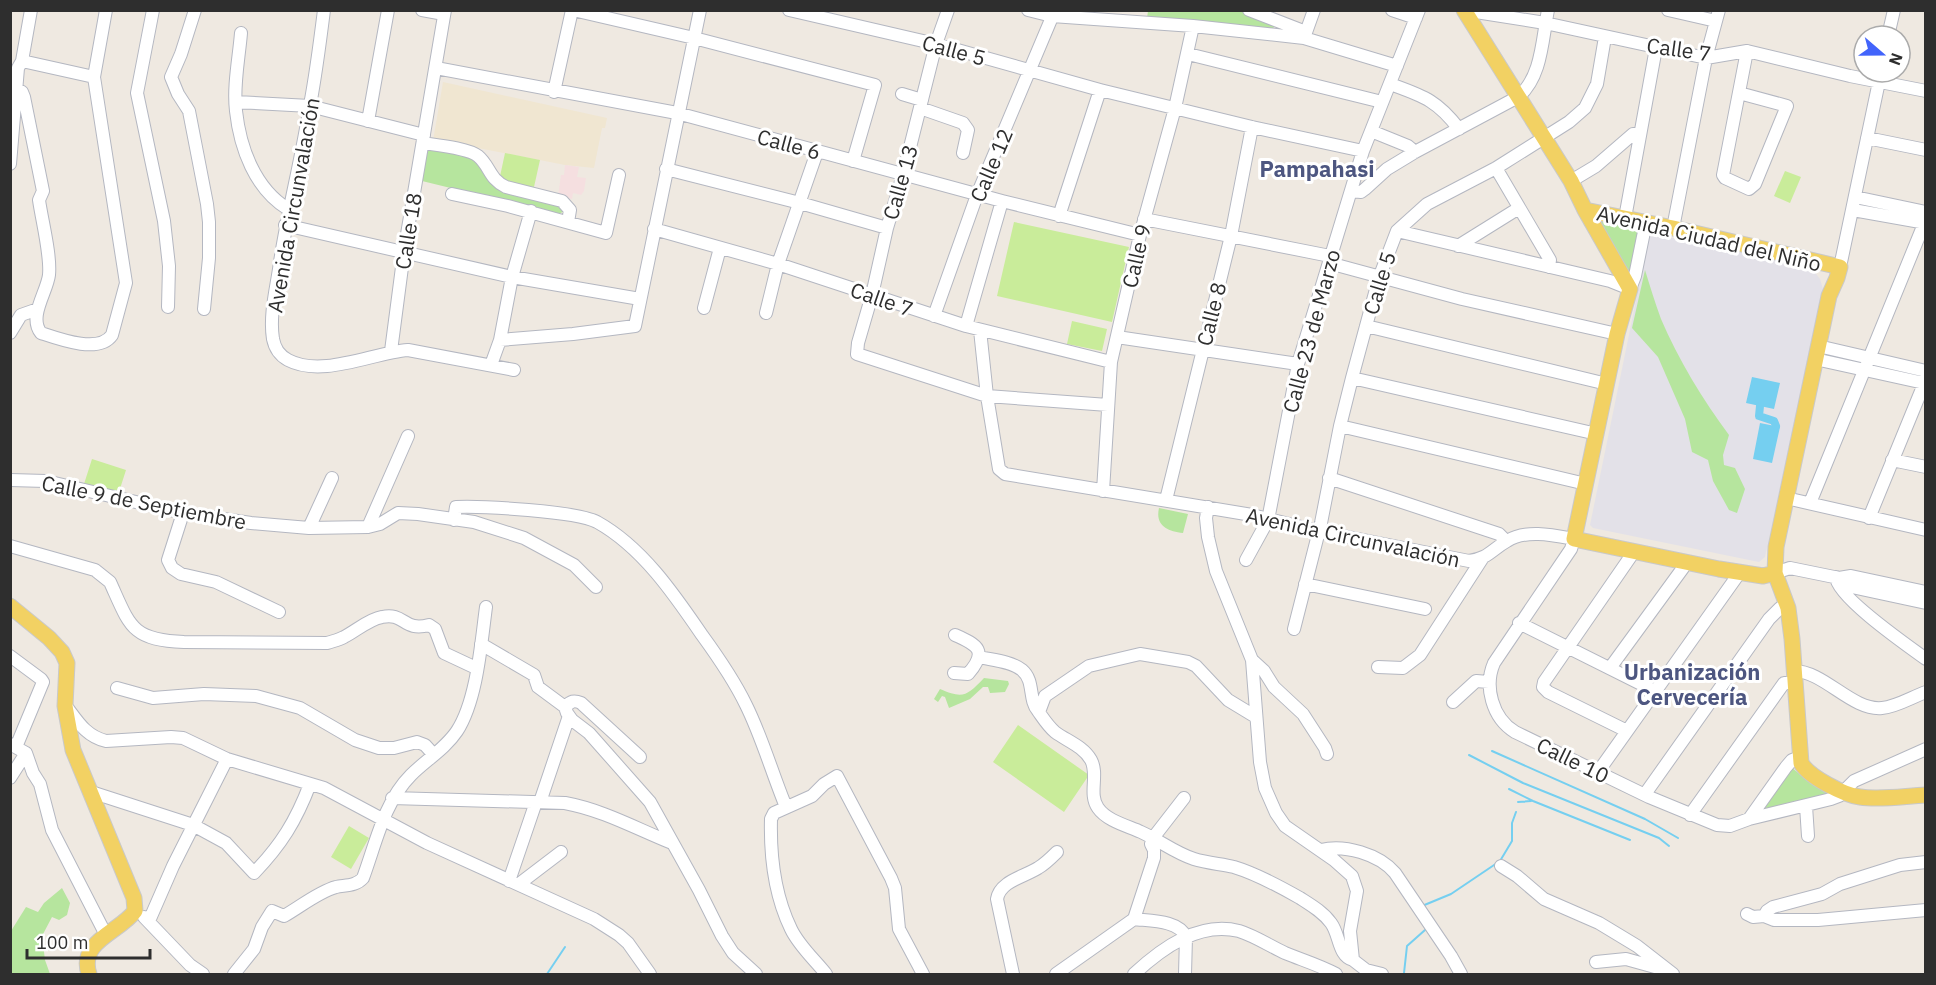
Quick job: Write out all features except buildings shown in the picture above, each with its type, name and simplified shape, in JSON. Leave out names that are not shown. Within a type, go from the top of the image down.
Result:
[{"type":"main road","name":"Avenida Ciudad del Niño","points":[[1466,13],[1571,181],[1585,210],[1673,228],[1838,273],[1839,298],[1821,353],[1790,499],[1784,549],[1776,568]]},
{"type":"main road","points":[[1574,539],[1617,334],[1630,289],[1585,210]]},
{"type":"main road","name":"Avenida Circunvalación","points":[[1574,539],[1763,576],[1776,568]]},
{"type":"main road","points":[[1776,568],[1788,608],[1800,757],[1803,767],[1813,776],[1859,797],[1926,795]]},
{"type":"main road","points":[[10,606],[50,638],[62,652],[67,663],[65,706],[73,750],[134,898],[135,911],[129,919],[99,940],[89,955],[87,963],[89,975]]},
{"type":"street","points":[[10,165],[20,64],[31,10]]},
{"type":"street","points":[[17,89],[24,97],[43,191],[39,201],[49,275],[38,309],[36,326],[40,333],[81,344],[96,344],[108,340],[112,335],[124,295],[126,274],[94,77],[106,10]]},
{"type":"street","points":[[153,10],[137,93],[164,221],[169,266],[168,308]]},
{"type":"street","points":[[195,10],[182,54],[171,77],[189,111],[207,204],[209,258],[204,309]]},
{"type":"street","name":"Avenida Circunvalación","points":[[324,10],[310,106],[285,225],[273,315],[273,337],[276,349],[281,356],[298,364],[322,366],[343,364],[391,351]]},
{"type":"street","points":[[368,121],[388,10]]},
{"type":"street","points":[[422,10],[445,12]]},
{"type":"street","points":[[554,92],[572,10],[694,38],[875,85],[853,161]]},
{"type":"street","points":[[500,340],[635,326],[700,10]]},
{"type":"street","name":"Calle 5","points":[[789,10],[936,44],[1100,90],[1252,127],[1364,151]]},
{"type":"street","name":"Calle 13","points":[[948,10],[936,44],[903,175],[887,228],[857,354],[987,396]]},
{"type":"street","points":[[1028,10],[1305,35]]},
{"type":"street","points":[[1249,10],[1305,35],[1397,66]]},
{"type":"street","points":[[1305,35],[1314,10]]},
{"type":"street","points":[[1392,10],[1417,14]]},
{"type":"street","points":[[1668,10],[1718,16],[1706,58],[1673,228]]},
{"type":"street","name":"Calle 18","points":[[391,351],[404,252],[445,12]]},
{"type":"street","name":"Calle 12","points":[[934,316],[977,195],[1053,13]]},
{"type":"street","name":"Calle 7","points":[[1466,13],[1547,17],[1605,37],[1706,58],[1747,51],[1852,76]]},
{"type":"street","name":"Calle 23 de Marzo","points":[[1246,560],[1268,520],[1298,364],[1351,191],[1371,131],[1417,14]]},
{"type":"street","points":[[1351,191],[1360,192],[1387,169],[1518,97],[1528,89],[1533,81],[1547,17]]},
{"type":"street","name":"Calle 9","points":[[1103,490],[1111,362],[1144,219],[1175,108],[1193,26]]},
{"type":"street","points":[[241,33],[232,106],[250,166],[272,196],[288,209]]},
{"type":"street","name":"Calle 5","points":[[1294,629],[1352,378],[1379,278],[1396,231],[1427,204],[1496,168],[1569,122],[1585,108],[1591,99],[1600,74],[1605,37]]},
{"type":"street","points":[[1625,218],[1656,48]]},
{"type":"street","points":[[1738,93],[1787,106],[1755,184],[1746,189],[1723,175],[1738,93],[1747,51]]},
{"type":"street","points":[[1188,54],[1382,102]]},
{"type":"street","points":[[20,64],[94,77]]},
{"type":"street","name":"Calle 6","points":[[436,68],[554,92],[677,113],[977,195],[1140,235]]},
{"type":"street","points":[[1390,84],[1435,103],[1446,112],[1459,129]]},
{"type":"street","points":[[1838,273],[1878,84]]},
{"type":"street","name":"Calle 7","points":[[1905,84],[1926,91]]},
{"type":"street","points":[[1059,216],[1100,90]]},
{"type":"street","points":[[902,94],[963,123],[968,130],[963,153]]},
{"type":"street","points":[[232,106],[310,106],[368,121],[478,156],[497,183],[562,201],[570,210],[568,222]]},
{"type":"street","name":"Calle 8","points":[[1166,500],[1231,236],[1252,127]]},
{"type":"street","points":[[1371,131],[1408,146],[1415,152]]},
{"type":"street","points":[[1571,181],[1596,166],[1633,134],[1640,134]]},
{"type":"street","points":[[1867,138],[1926,150]]},
{"type":"street","points":[[766,313],[778,264],[817,152]]},
{"type":"street","points":[[1496,168],[1550,260],[1549,267]]},
{"type":"street","points":[[666,169],[887,228]]},
{"type":"street","points":[[452,194],[531,211],[606,233],[619,175]]},
{"type":"street","points":[[1855,197],[1925,219]]},
{"type":"street","points":[[966,326],[1002,201]]},
{"type":"street","points":[[1458,246],[1519,208]]},
{"type":"street","points":[[1853,210],[1925,219]]},
{"type":"street","points":[[491,365],[500,340],[512,277],[531,211]]},
{"type":"street","points":[[1144,219],[1330,259],[1379,278],[1617,334]]},
{"type":"street","points":[[1810,503],[1925,219]]},
{"type":"street","points":[[1396,231],[1610,281],[1630,289],[1635,276],[1646,222]]},
{"type":"street","points":[[285,225],[512,277],[640,299]]},
{"type":"street","name":"Calle 7","points":[[654,229],[778,264],[966,326],[1111,362]]},
{"type":"street","points":[[704,309],[720,248]]},
{"type":"street","points":[[10,333],[21,315],[38,309]]},
{"type":"street","points":[[1366,326],[1607,384]]},
{"type":"street","points":[[980,330],[987,396],[1108,405]]},
{"type":"street","points":[[1117,336],[1298,364]]},
{"type":"street","points":[[391,351],[416,350],[514,370]]},
{"type":"street","points":[[1821,353],[1925,378],[1921,405],[1892,460],[1869,518]]},
{"type":"street","points":[[1352,378],[1596,434]]},
{"type":"street","name":"Avenida Circunvalación","points":[[987,396],[1001,472],[1208,507],[1469,561],[1482,559],[1515,537],[1533,535],[1574,539]]},
{"type":"street","points":[[1340,426],[1586,484]]},
{"type":"street","points":[[368,527],[408,436]]},
{"type":"street","points":[[1892,460],[1926,467]]},
{"type":"street","points":[[309,528],[332,478]]},
{"type":"street","points":[[1329,478],[1499,534],[1506,541]]},
{"type":"street","name":"Calle 9 de Septiembre","points":[[10,480],[46,481],[183,513],[251,523],[309,528],[368,527],[380,524],[398,513],[474,522],[524,538],[574,566],[596,587]]},
{"type":"street","points":[[1790,499],[1926,530]]},
{"type":"street","points":[[454,520],[456,507],[472,506],[567,516],[595,522],[648,563],[681,603],[716,654],[746,705],[786,807]]},
{"type":"street","points":[[1208,507],[1206,518],[1208,537],[1216,571],[1252,660],[1262,775],[1270,802],[1285,826],[1346,869],[1354,881],[1357,896],[1350,942],[1353,960]]},
{"type":"street","points":[[183,513],[168,560],[172,567],[181,574],[216,582],[279,612]]},
{"type":"street","points":[[1453,702],[1476,681],[1489,682],[1494,663],[1570,549],[1574,539]]},
{"type":"street","points":[[10,546],[94,570],[105,576],[131,624],[137,631],[160,641],[327,643],[343,638],[380,617],[399,616],[411,626],[429,625],[435,629],[444,653],[476,669]]},
{"type":"street","points":[[1627,731],[1544,690],[1544,682],[1631,556],[1632,550]]},
{"type":"street","points":[[1378,668],[1403,668],[1420,655],[1482,559]]},
{"type":"street","points":[[1610,668],[1683,568],[1685,562]]},
{"type":"street","name":"Avenida Circunvalación","points":[[1776,568],[1790,568],[1838,577],[1851,576],[1926,592]]},
{"type":"street","points":[[1598,772],[1739,571]]},
{"type":"street","points":[[1838,577],[1837,583],[1840,588],[1861,609],[1926,659]]},
{"type":"street","name":"Avenida Circunvalación","points":[[1838,577],[1847,586],[1926,603]]},
{"type":"street","points":[[1305,584],[1425,609]]},
{"type":"street","points":[[234,975],[254,949],[272,911],[284,916],[334,888],[360,882],[363,878],[392,798],[410,776],[449,741],[466,713],[481,644],[486,607]]},
{"type":"street","points":[[1645,794],[1769,619],[1780,608],[1788,608]]},
{"type":"street","points":[[1520,623],[1655,691]]},
{"type":"street","points":[[954,673],[968,674],[979,657],[977,646],[955,636]]},
{"type":"street","points":[[481,644],[534,675],[538,687],[589,733],[650,802],[722,936],[733,953],[756,975]]},
{"type":"street","points":[[1039,712],[1045,696],[1089,666],[1140,654],[1188,662],[1196,666],[1228,700],[1256,717]]},
{"type":"street","points":[[10,656],[43,682],[18,748],[10,778]]},
{"type":"street","points":[[979,657],[1019,668],[1027,675],[1035,707],[1055,732],[1078,746],[1091,760],[1094,771],[1094,802],[1100,811],[1111,819],[1183,855],[1233,867],[1255,875],[1299,898],[1326,917],[1336,931],[1347,959],[1353,960],[1366,970],[1382,975]]},
{"type":"street","points":[[1252,660],[1264,671],[1274,687],[1303,714],[1327,754]]},
{"type":"street","points":[[1690,815],[1784,683],[1794,676],[1809,674],[1872,708],[1886,708],[1926,692]]},
{"type":"street","name":"Calle 10","points":[[1489,682],[1493,704],[1501,720],[1510,729],[1690,815],[1724,826],[1831,799],[1854,781],[1926,749]]},
{"type":"street","points":[[117,688],[153,698],[204,694],[256,696],[300,708],[355,740],[379,748],[394,748],[417,741],[425,745],[434,755]]},
{"type":"street","points":[[514,882],[570,702],[581,703],[640,757]]},
{"type":"street","points":[[65,706],[80,725],[96,738],[106,741],[171,736],[193,742],[227,759],[324,788],[427,843],[594,919],[620,935],[650,975]]},
{"type":"street","points":[[18,748],[40,783],[52,830],[106,935]]},
{"type":"street","points":[[1749,819],[1786,767],[1792,760],[1800,757]]},
{"type":"street","points":[[149,921],[193,825],[227,759]]},
{"type":"street","points":[[826,975],[791,930],[773,876],[771,819],[774,813],[812,796],[824,784],[837,776],[891,878],[895,888],[899,929],[923,975]]},
{"type":"street","points":[[91,792],[193,825],[226,843],[254,873],[276,850],[291,828],[310,784]]},
{"type":"street","points":[[392,798],[538,802],[585,807],[672,843]]},
{"type":"street","points":[[1056,975],[1134,919],[1154,858],[1151,844],[1153,838],[1184,798]]},
{"type":"street","points":[[1806,806],[1808,836]]},
{"type":"street","points":[[1321,850],[1328,848],[1358,852],[1386,863],[1440,939],[1461,975]]},
{"type":"street","points":[[514,882],[561,852]]},
{"type":"street","points":[[1013,975],[997,899],[998,892],[1004,886],[1039,868],[1057,852]]},
{"type":"street","points":[[1764,916],[1773,907],[1822,894],[1840,884],[1900,866],[1926,862]]},
{"type":"street","points":[[1501,866],[1517,876],[1544,899],[1599,923],[1637,946],[1669,972]]},
{"type":"street","points":[[1747,914],[1774,920],[1818,920],[1926,910]]},
{"type":"street","points":[[135,911],[149,921],[190,965],[203,975]]},
{"type":"street","points":[[1134,919],[1180,928],[1186,937],[1185,975]]},
{"type":"street","points":[[1134,975],[1159,952],[1186,937],[1222,927],[1242,932],[1285,953],[1321,966],[1335,975]]},
{"type":"street","points":[[1596,962],[1630,959],[1669,972]]},
{"type":"shaded area","points":[[443,82],[607,118],[605,128],[602,128],[594,168],[565,165],[433,141]]},
{"type":"shaded area","points":[[565,165],[579,167],[577,177],[586,178],[584,191],[581,195],[573,193],[572,199],[558,196]]},
{"type":"shaded area","points":[[1655,234],[1805,267],[1814,271],[1820,279],[1823,289],[1765,557],[1759,562],[1593,528],[1590,525],[1649,237]]},
{"type":"green space","points":[[1242,10],[1275,23],[1273,30],[1147,18],[1148,11]]},
{"type":"green space","points":[[428,148],[472,155],[493,182],[560,205],[564,209],[563,212],[558,214],[510,200],[508,202],[422,181]]},
{"type":"green space","points":[[505,153],[540,160],[534,187],[499,181]]},
{"type":"green space","points":[[1785,171],[1801,177],[1790,203],[1774,196]]},
{"type":"green space","points":[[1601,220],[1638,228],[1640,231],[1631,271],[1628,271],[1600,222]]},
{"type":"green space","points":[[1014,222],[1129,247],[1112,322],[997,296]]},
{"type":"green space","points":[[1645,270],[1661,319],[1675,349],[1729,435],[1723,455],[1724,465],[1735,468],[1745,489],[1737,513],[1729,510],[1713,481],[1708,460],[1692,452],[1685,419],[1658,357],[1632,328]]},
{"type":"green space","points":[[1072,321],[1107,329],[1102,351],[1067,344]]},
{"type":"green space","points":[[92,459],[126,470],[118,495],[84,484]]},
{"type":"green space","points":[[1159,508],[1188,514],[1183,533],[1167,529],[1161,523]]},
{"type":"green space","points":[[984,678],[1008,681],[1009,684],[1005,692],[990,693],[988,687],[983,687],[970,699],[949,708],[945,697],[942,696],[938,702],[934,699],[940,689],[960,695],[969,692]]},
{"type":"green space","points":[[1018,725],[1089,775],[1064,812],[993,762]]},
{"type":"green space","points":[[1791,767],[1808,781],[1830,794],[1759,813]]},
{"type":"green space","points":[[349,826],[369,838],[351,869],[331,857]]},
{"type":"green space","points":[[62,888],[70,903],[67,915],[59,920],[52,917],[42,936],[45,960],[50,974],[11,974],[11,931],[26,907],[38,912],[44,903]]},
{"type":"water","points":[[1752,377],[1780,383],[1774,409],[1746,403]]},
{"type":"water","points":[[1760,423],[1780,427],[1772,463],[1753,459]]},
{"type":"waterway","points":[[1760,406],[1759,416],[1774,421],[1776,426]]},
{"type":"waterway","points":[[1492,751],[1645,819],[1678,838]]},
{"type":"waterway","points":[[1469,755],[1523,783],[1659,838],[1669,846]]},
{"type":"waterway","points":[[1509,789],[1630,840]]},
{"type":"waterway","points":[[1518,802],[1531,801]]},
{"type":"waterway","points":[[1422,906],[1451,894],[1500,861],[1512,841],[1512,823],[1516,812]]},
{"type":"waterway","points":[[1404,973],[1407,946],[1425,930]]},
{"type":"waterway","points":[[547,974],[565,947]]},
{"type":"district","name":"Pampahasi","points":[[1317,168]]},
{"type":"district","name":"Urbanización Cervecería","points":[[1692,684]]}]
